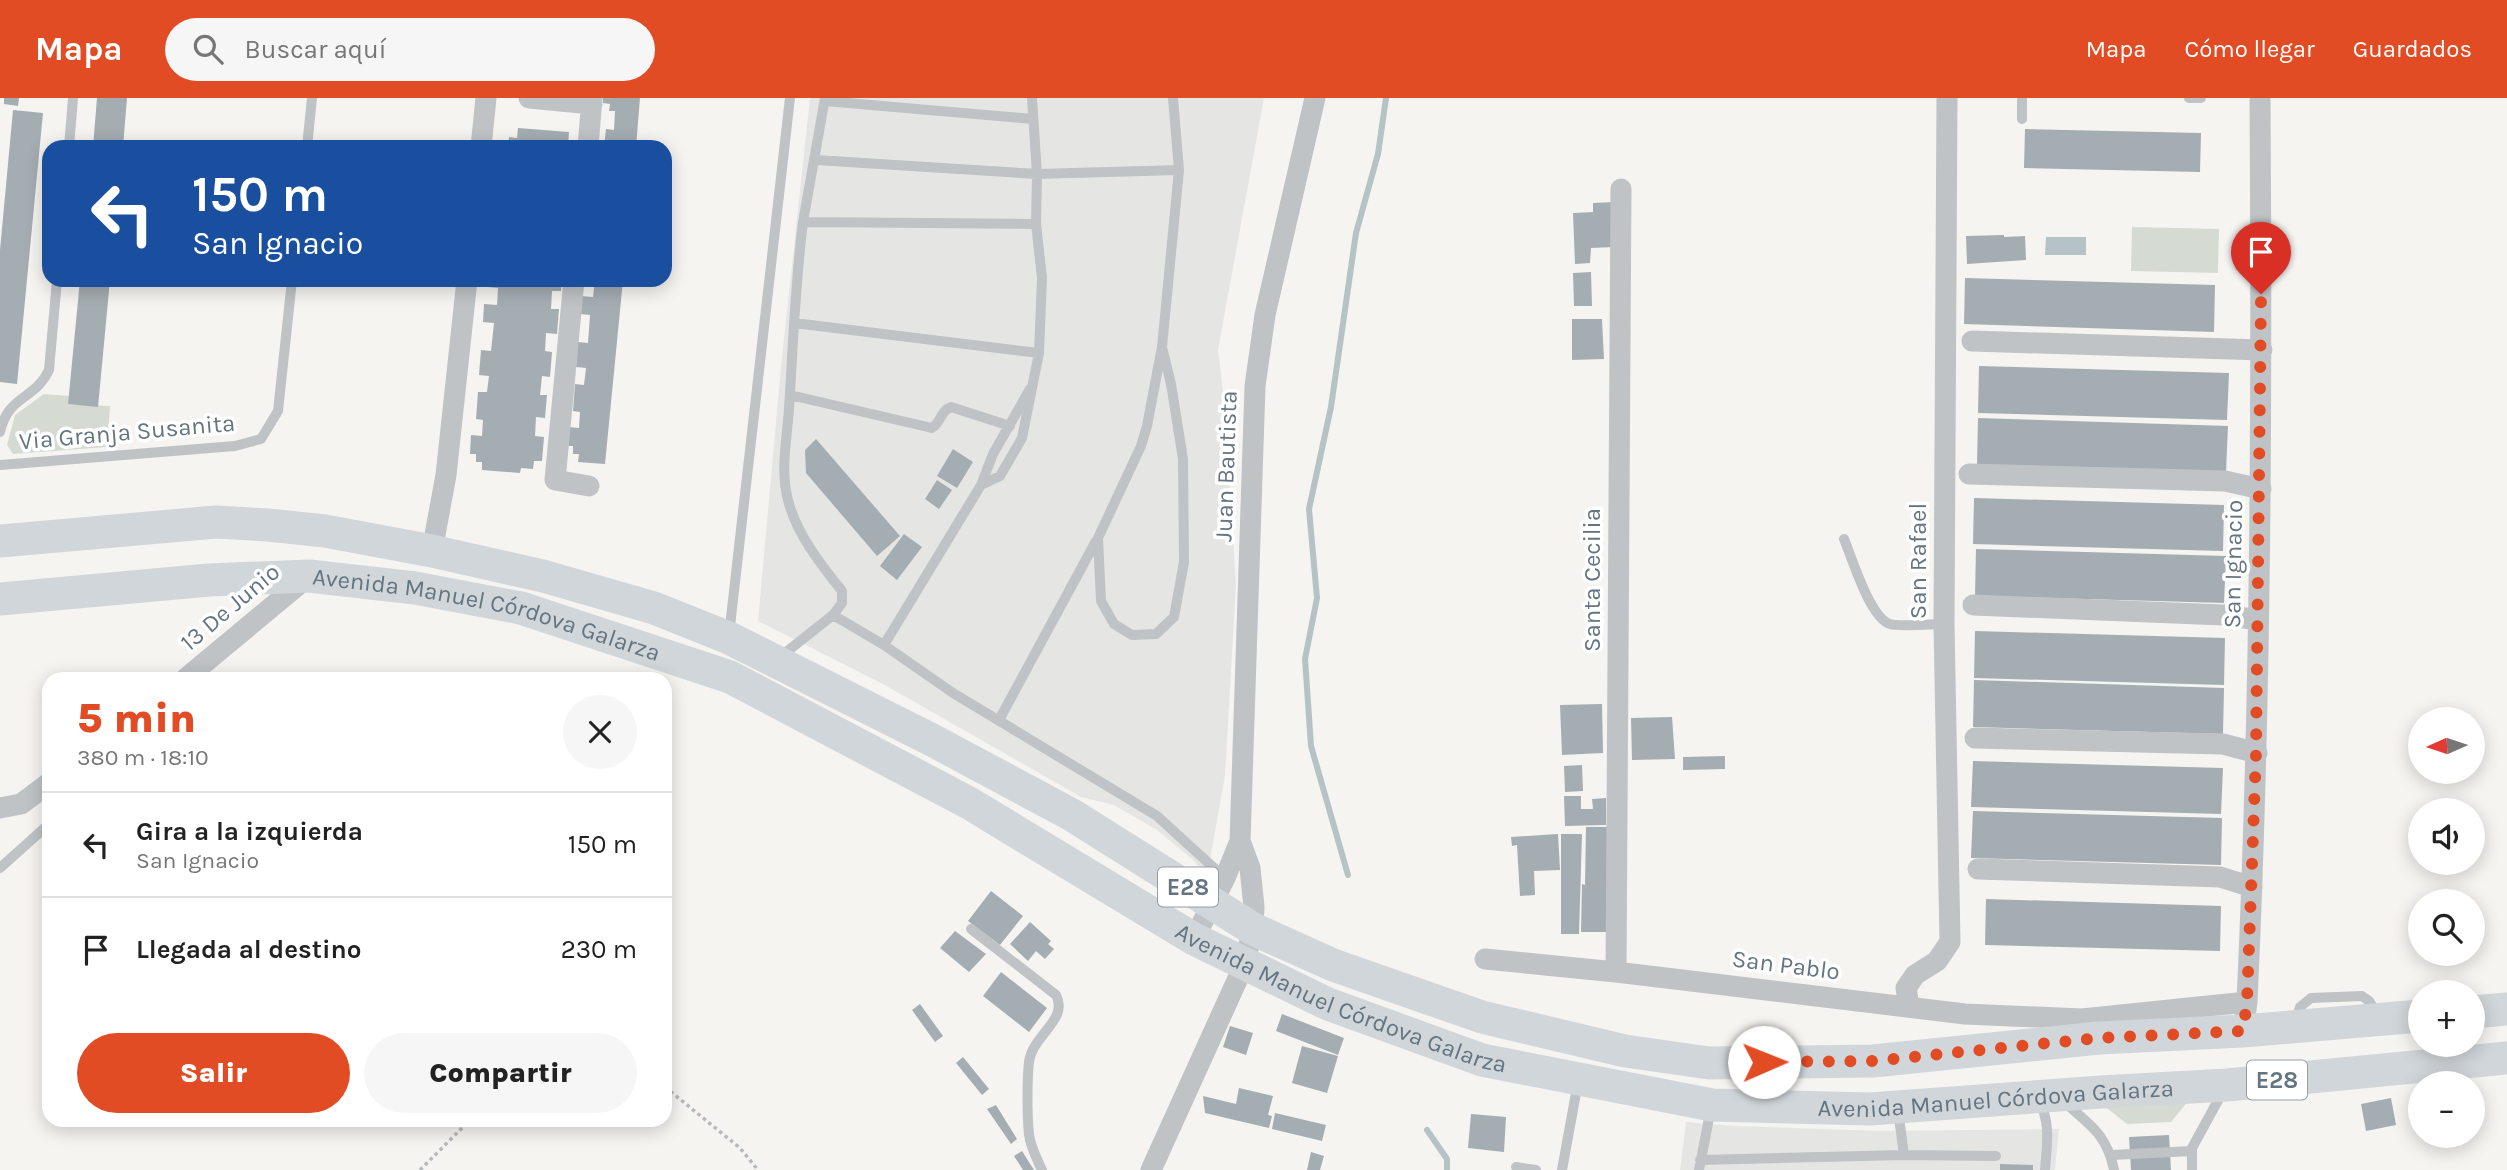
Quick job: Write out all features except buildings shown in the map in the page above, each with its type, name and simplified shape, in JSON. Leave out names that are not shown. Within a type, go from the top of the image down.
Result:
[{"type":"main road","name":"Avenida Manuel Córdova Galarza","points":[[0,541],[216,522],[325,531],[543,576],[654,608],[729,638],[934,741],[1219,890],[1253,929],[1333,965],[1482,1017],[1625,1051],[1709,1063],[1873,1061],[2091,1029],[2245,1016],[2294,1026],[2408,1017]]},
{"type":"main road","name":"Avenida Manuel Córdova Galarza","points":[[0,599],[209,580],[309,576],[415,588],[521,608],[730,677],[969,803],[1194,939],[1328,1004],[1482,1060],[1712,1105],[1870,1109],[2227,1085],[2507,1058]]},
{"type":"main road","points":[[2485,1011],[2507,1009]]},
{"type":"main road","points":[[2091,1029],[2102,1092]]},
{"type":"street","points":[[482,140],[486,98]]},
{"type":"street","points":[[528,98],[592,101],[589,140]]},
{"type":"street","name":"Juan Bautista","points":[[1147,1169],[1244,965],[1253,929],[1250,868],[1241,841],[1258,360],[1265,315],[1315,98]]},
{"type":"street","name":"San Rafael","points":[[1909,1006],[1906,988],[1915,975],[1937,961],[1950,942],[1944,624],[1947,98]]},
{"type":"street","name":"San Ignacio","points":[[2245,1016],[2252,887],[2261,489],[2260,98]]},
{"type":"street","name":"Santa Cecilia","points":[[1616,972],[1621,189]]},
{"type":"street","points":[[432,551],[446,475],[466,287]]},
{"type":"street","points":[[573,287],[555,480],[589,485]]},
{"type":"street","points":[[1972,341],[2262,350]]},
{"type":"street","points":[[1969,474],[2225,481],[2261,489]]},
{"type":"street","name":"13 De Junio","points":[[193,672],[309,576]]},
{"type":"street","points":[[1973,605],[2223,614],[2258,620]]},
{"type":"street","points":[[1975,738],[2223,744],[2256,753]]},
{"type":"street","points":[[0,808],[22,804],[42,788]]},
{"type":"street","name":"Juan Bautista","points":[[1194,939],[1241,841]]},
{"type":"street","points":[[1978,869],[2220,877],[2252,887]]},
{"type":"street","name":"San Pablo","points":[[1485,959],[1616,972],[2091,1029]]},
{"type":"lane","points":[[70,140],[73,98]]},
{"type":"lane","points":[[308,140],[312,98]]},
{"type":"lane","points":[[729,638],[790,98]]},
{"type":"lane","points":[[981,485],[1000,476],[1015,454],[1026,425],[1030,389],[1039,353],[1042,278],[1036,224],[1037,174],[1032,98]]},
{"type":"lane","points":[[999,720],[1098,538],[1141,446],[1147,426],[1162,347],[1179,170],[1173,98]]},
{"type":"lane","points":[[2022,98],[2022,119]]},
{"type":"lane","points":[[2189,98],[2201,98]]},
{"type":"lane","points":[[775,662],[833,615],[842,603],[842,592],[797,524],[787,499],[783,459],[790,395],[797,272],[803,222],[825,100],[1033,119]]},
{"type":"lane","points":[[816,160],[1037,174],[1179,170]]},
{"type":"lane","points":[[803,222],[1036,224]]},
{"type":"lane","points":[[0,432],[2,421],[11,407],[45,379],[49,370],[56,287]]},
{"type":"lane","name":"Via Granja Susanita","points":[[0,465],[235,446],[261,439],[278,411],[291,287]]},
{"type":"lane","points":[[794,323],[1039,353]]},
{"type":"lane","points":[[1098,538],[1101,601],[1114,624],[1132,635],[1156,634],[1174,617],[1184,562],[1183,459],[1162,347]]},
{"type":"lane","points":[[884,645],[981,485],[993,454],[1030,389]]},
{"type":"lane","points":[[790,395],[932,428],[944,411],[951,407],[1010,426]]},
{"type":"lane","points":[[1844,539],[1867,594],[1889,624],[1944,624]]},
{"type":"lane","points":[[833,615],[884,645],[953,693],[1157,816],[1219,890]]},
{"type":"lane","points":[[0,868],[42,830]]},
{"type":"lane","points":[[971,929],[1056,995],[1060,1003],[1060,1012],[1035,1045],[1029,1061],[1029,1135],[1042,1170]]},
{"type":"lane","points":[[1562,1170],[1578,1079]]},
{"type":"lane","points":[[2192,1170],[2192,1151],[2204,1122],[2227,1085]]},
{"type":"lane","points":[[2048,1097],[2103,1138],[2114,1170]]},
{"type":"lane","points":[[2045,1170],[2048,1097]]},
{"type":"lane","points":[[1712,1105],[1700,1165],[1905,1154],[1996,1156]]},
{"type":"lane","points":[[1897,1107],[1905,1154]]},
{"type":"lane","points":[[2111,1155],[2192,1151]]},
{"type":"lane","points":[[1516,1167],[1536,1170]]},
{"type":"path","points":[[672,1093],[740,1148],[758,1170]]},
{"type":"path","points":[[420,1170],[463,1127]]},
{"type":"shaded area","points":[[810,98],[1264,98],[1218,350],[1224,398],[1236,584],[1225,776],[1207,876],[1192,859],[1157,830],[1114,805],[1081,797],[883,684],[758,621],[781,367]]},
{"type":"shaded area","points":[[2132,227],[2219,229],[2218,273],[2131,271]]},
{"type":"shaded area","points":[[2046,237],[2086,237],[2086,255],[2045,255]]},
{"type":"shaded area","points":[[44,394],[69,396],[69,404],[110,406],[107,447],[13,454],[7,445],[15,415]]},
{"type":"shaded area","points":[[2190,1099],[2171,1122],[2127,1124],[2103,1105]]},
{"type":"shaded area","points":[[1686,1122],[1882,1131],[2059,1129],[2055,1170],[1680,1170]]},
{"type":"waterway","points":[[1348,875],[1311,746],[1305,659],[1317,598],[1309,509],[1331,407],[1356,233],[1378,154],[1386,98]]},
{"type":"waterway","points":[[1427,1130],[1447,1159],[1447,1170]]},
{"type":"route","points":[[1764,1062],[1873,1061],[2099,1038],[2243,1031],[2247,1002],[2256,753],[2261,489],[2261,294]]}]
